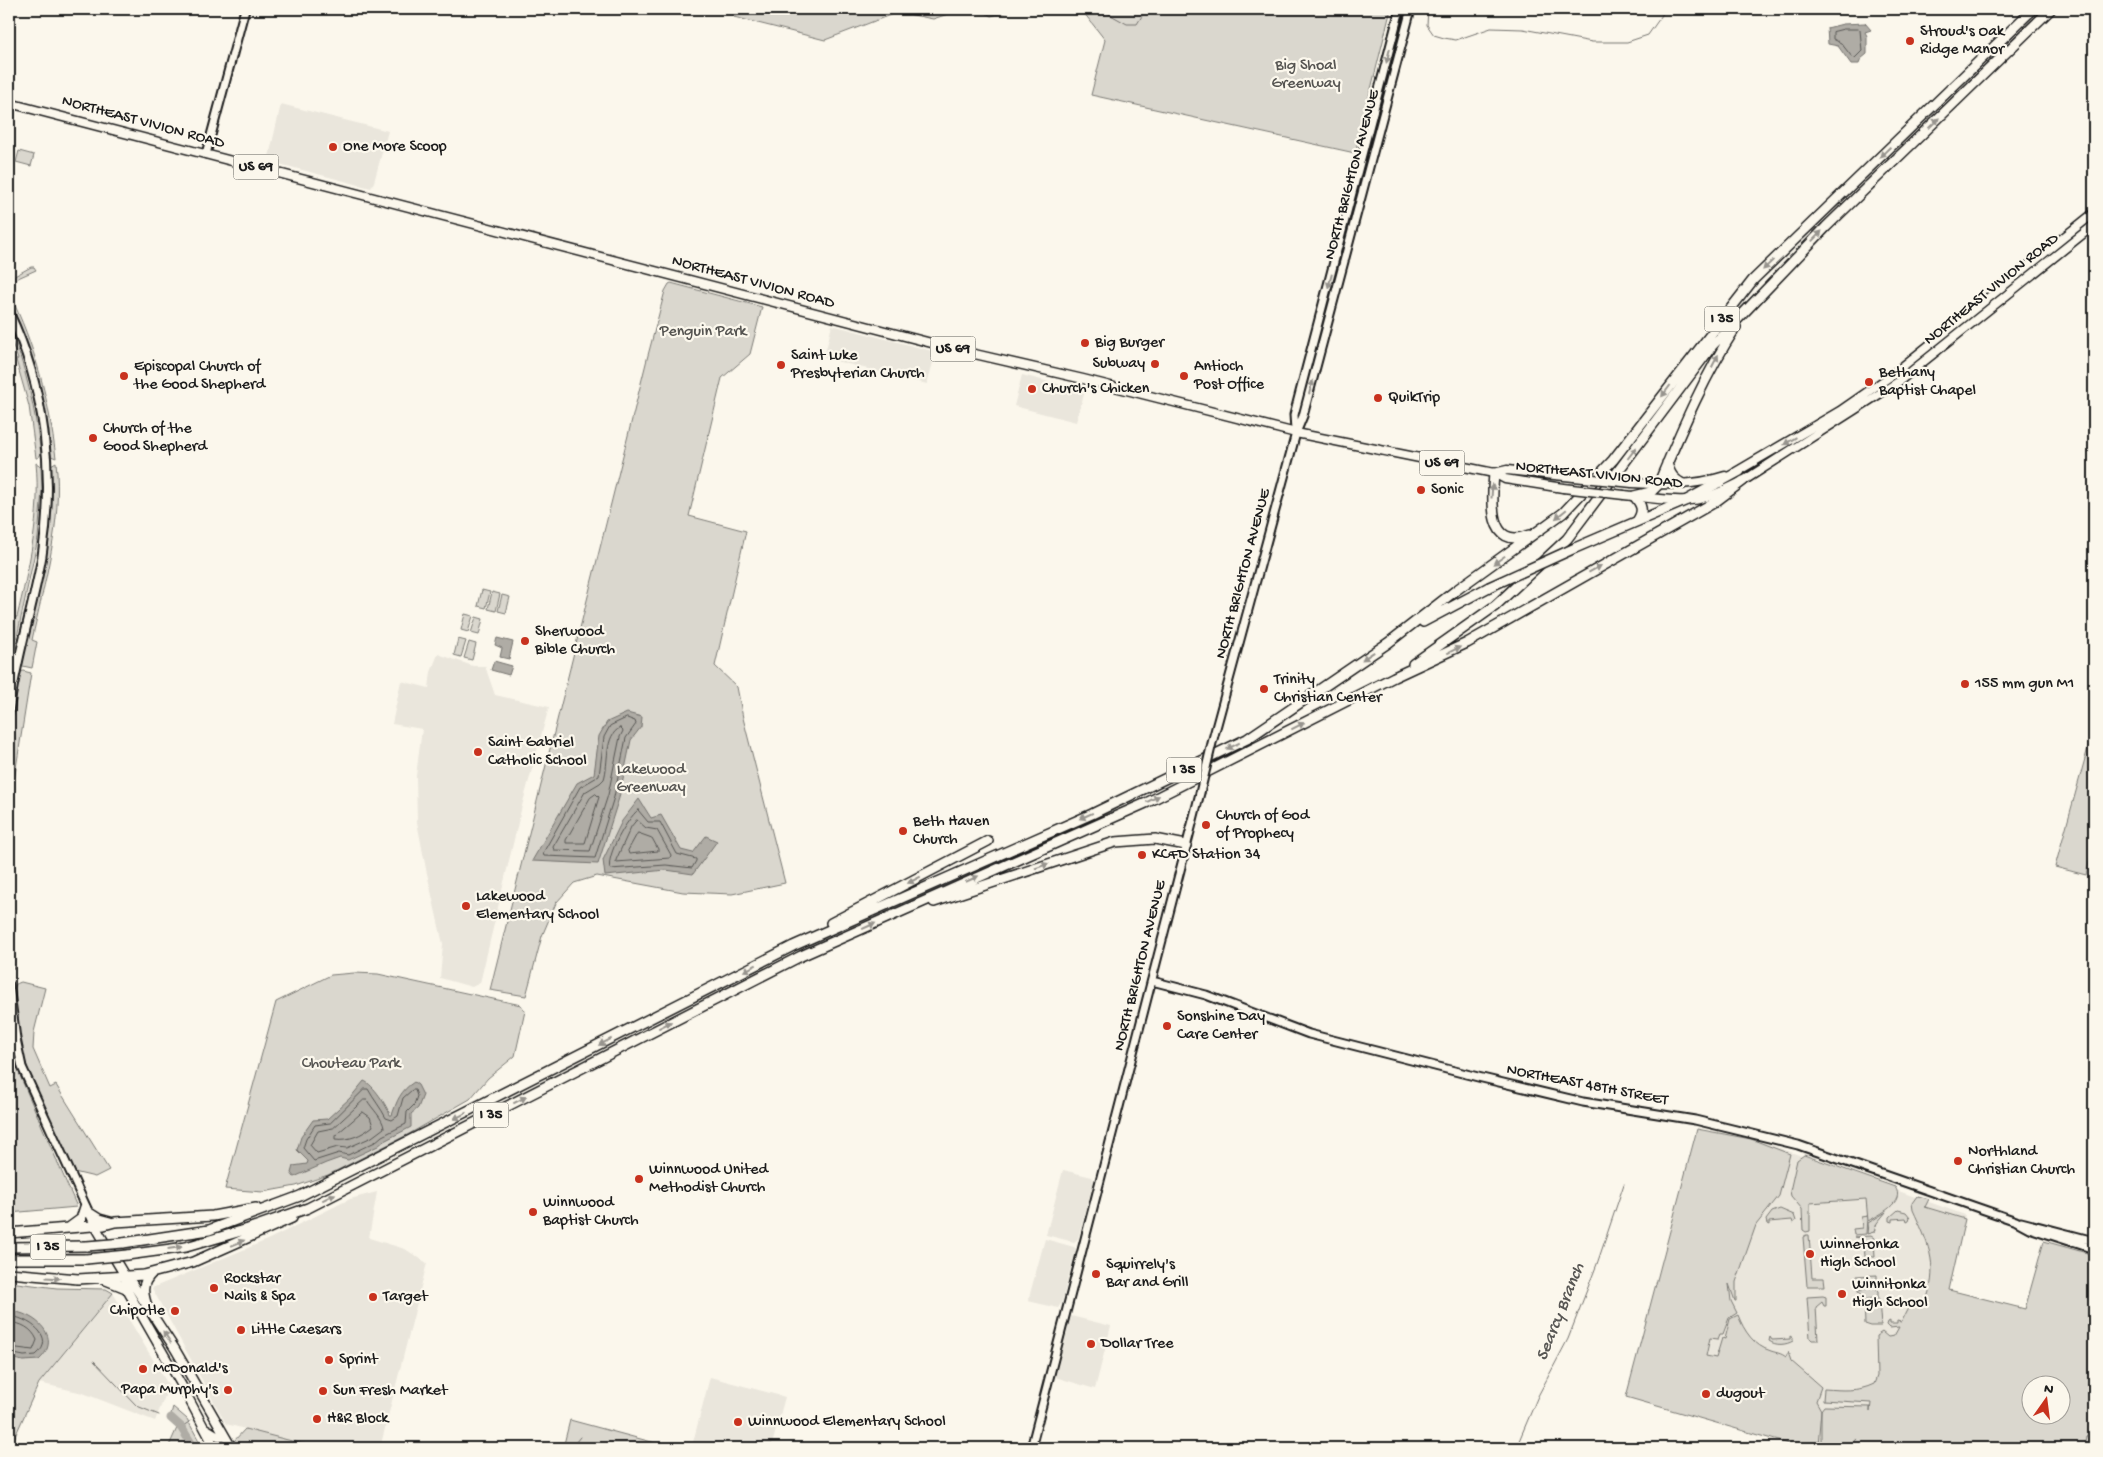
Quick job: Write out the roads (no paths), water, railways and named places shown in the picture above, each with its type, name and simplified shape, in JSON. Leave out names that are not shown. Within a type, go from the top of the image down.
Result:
[{"type":"highway","name":"I 35","points":[[9,1247],[87,1246],[123,1243],[209,1230],[300,1196],[793,946],[1092,814],[1247,739],[1388,643],[1455,591],[1563,513],[1613,460],[1753,280],[2033,9]]},
{"type":"highway","name":"I 35","points":[[9,1259],[86,1259],[186,1247],[248,1229],[308,1208],[801,956],[1146,803],[1394,677],[1494,606],[1566,539],[1712,346],[1826,227],[2051,9]]},
{"type":"highway","points":[[1637,521],[1642,511],[1641,504],[1634,496],[1651,492],[1658,485],[1685,422],[1722,348],[1747,309]]},
{"type":"highway","points":[[1667,464],[1670,474],[1675,480],[1683,484]]},
{"type":"highway","points":[[1388,643],[1443,610],[1489,587],[1687,500],[1740,471]]},
{"type":"highway","points":[[1494,473],[1493,509],[1499,530],[1506,536],[1514,538],[1538,531]]},
{"type":"highway","points":[[1394,677],[1435,659],[1498,626],[1715,502],[1743,481]]},
{"type":"highway","points":[[896,914],[1115,842],[1142,838],[1186,845]]},
{"type":"highway","points":[[793,946],[809,934],[988,841]]},
{"type":"highway","points":[[9,1233],[95,1226],[115,1222],[226,1214],[300,1196]]},
{"type":"highway","points":[[9,1273],[56,1278],[98,1278],[152,1273],[193,1262],[227,1248],[274,1228],[308,1208]]},
{"type":"highway","points":[[69,1228],[81,1219],[87,1209],[103,1220],[115,1222]]},
{"type":"highway","points":[[148,1309],[143,1289],[144,1282],[152,1273]]},
{"type":"highway","points":[[98,1278],[126,1288]]},
{"type":"main road","points":[[206,154],[245,9]]},
{"type":"main road","name":"NORTH BRIGHTON AVENUE","points":[[1296,433],[1294,415],[1400,9]]},
{"type":"main road","name":"NORTH BRIGHTON AVENUE","points":[[1031,1448],[1186,845],[1411,9]]},
{"type":"main road","name":"NORTHEAST VIVION ROAD","points":[[9,103],[920,340],[1296,433],[1494,473],[1505,479],[1563,488],[1687,500],[1718,493],[1743,481],[1898,382],[2094,225]]},
{"type":"main road","name":"NORTHEAST VIVION ROAD","points":[[1494,473],[1507,470],[1658,485],[1683,484],[1717,479],[1740,471],[1840,411],[1892,375],[2094,213]]},
{"type":"main road","points":[[9,312],[26,356],[36,392],[45,440],[48,486],[41,558],[16,667],[9,712]]},
{"type":"main road","name":"NORTHEAST 48TH STREET","points":[[1152,981],[1206,995],[1309,1034],[1451,1070],[1582,1102],[1695,1120],[1763,1135],[1798,1145],[2016,1221],[2038,1231],[2094,1249]]},
{"type":"main road","points":[[9,985],[16,1039],[22,1067],[95,1226],[125,1276],[132,1283],[175,1349],[232,1448]]},
{"type":"main road","name":"NORTHEAST 48TH STREET","points":[[2016,1221],[2031,1223],[2094,1241]]},
{"type":"main road","points":[[125,1276],[126,1288],[215,1448]]},
{"type":"main road","points":[[205,1428],[218,1436],[225,1437]]},
{"type":"water","points":[[1865,23],[1871,30],[1865,32],[1867,36],[1867,54],[1861,59],[1859,64],[1851,64],[1838,46],[1828,44],[1827,28],[1843,24]]},
{"type":"water","points":[[497,638],[513,642],[509,659],[500,657],[502,648],[495,645]]},
{"type":"water","points":[[494,661],[512,666],[509,675],[491,670]]},
{"type":"water","points":[[627,713],[642,717],[641,727],[631,740],[619,798],[598,864],[532,861],[577,783],[594,774],[599,736],[607,722]]},
{"type":"water","points":[[639,799],[651,818],[661,815],[681,850],[693,853],[706,836],[717,841],[693,874],[666,870],[605,876],[603,860],[622,821]]},
{"type":"water","points":[[364,1081],[368,1083],[383,1101],[390,1115],[392,1115],[397,1101],[405,1089],[414,1082],[418,1085],[423,1095],[418,1108],[411,1114],[411,1127],[378,1146],[348,1160],[340,1158],[294,1177],[291,1173],[293,1166],[307,1164],[308,1161],[297,1150],[301,1137],[313,1120],[327,1119],[350,1098]]},
{"type":"water","points":[[9,1311],[28,1316],[43,1327],[48,1343],[46,1351],[39,1360],[23,1361],[9,1358]]},
{"type":"waterway","points":[[1100,9],[1127,24],[1137,24],[1142,16]]},
{"type":"waterway","points":[[1313,9],[1345,12],[1362,9]]},
{"type":"waterway","points":[[1428,9],[1427,25],[1434,35],[1444,38],[1456,40],[1491,28],[1523,29],[1592,42],[1627,42],[1648,35],[1664,9]]},
{"type":"waterway","name":"Searcy Branch","points":[[1516,1448],[1538,1396],[1568,1339],[1597,1264],[1624,1184]]},
{"type":"waterway","points":[[94,1361],[137,1406],[159,1415]]},
{"type":"waterway","points":[[171,1418],[181,1427],[194,1448]]},
{"type":"waterway","points":[[181,1427],[191,1421]]},
{"type":"waterway","points":[[571,1448],[580,1437]]},
{"type":"place","name":"Stroud's Oak Ridge Manor","points":[[1910,41]]},
{"type":"place","name":"One More Scoop","points":[[333,147]]},
{"type":"place","name":"Big Burger","points":[[1085,343]]},
{"type":"place","name":"Subway","points":[[1155,364]]},
{"type":"place","name":"Saint Luke Presbyterian Church","points":[[781,365]]},
{"type":"place","name":"Episcopal Church of the Good Shepherd","points":[[124,376]]},
{"type":"place","name":"Antioch Post Office","points":[[1184,376]]},
{"type":"place","name":"Bethany Baptist Chapel","points":[[1869,382]]},
{"type":"place","name":"Church's Chicken","points":[[1032,389]]},
{"type":"place","name":"QuikTrip","points":[[1378,398]]},
{"type":"place","name":"Church of the Good Shepherd","points":[[93,438]]},
{"type":"place","name":"Sonic","points":[[1421,490]]},
{"type":"place","name":"Sherwood Bible Church","points":[[525,641]]},
{"type":"place","name":"155 mm gun M1","points":[[1965,684]]},
{"type":"place","name":"Trinity Christian Center","points":[[1264,689]]},
{"type":"place","name":"Saint Gabriel Catholic School","points":[[478,752]]},
{"type":"place","name":"Church of God of Prophecy","points":[[1206,825]]},
{"type":"place","name":"Beth Haven Church","points":[[903,831]]},
{"type":"place","name":"KCFD Station 34","points":[[1142,855]]},
{"type":"place","name":"Lakewood Elementary School","points":[[466,906]]},
{"type":"place","name":"Sonshine Day Care Center","points":[[1167,1026]]},
{"type":"place","name":"Northland Christian Church","points":[[1958,1161]]},
{"type":"place","name":"Winnwood United Methodist Church","points":[[639,1179]]},
{"type":"place","name":"Winnwood Baptist Church","points":[[533,1212]]},
{"type":"place","name":"Winnetonka High School","points":[[1810,1254]]},
{"type":"place","name":"Squirrely's Bar and Grill","points":[[1096,1274]]},
{"type":"place","name":"Rockstar Nails & Spa","points":[[214,1288]]},
{"type":"place","name":"Winnitonka High School","points":[[1842,1294]]},
{"type":"place","name":"Target","points":[[373,1297]]},
{"type":"place","name":"Chipotle","points":[[175,1311]]},
{"type":"place","name":"Little Caesars","points":[[241,1330]]},
{"type":"place","name":"Dollar Tree","points":[[1091,1344]]},
{"type":"place","name":"Sprint","points":[[329,1360]]},
{"type":"place","name":"McDonald's","points":[[143,1369]]},
{"type":"place","name":"Papa Murphy's","points":[[228,1390]]},
{"type":"place","name":"Sun Fresh Market","points":[[323,1391]]},
{"type":"place","name":"dugout","points":[[1706,1394]]},
{"type":"place","name":"H&R Block","points":[[317,1419]]},
{"type":"place","name":"Winnwood Elementary School","points":[[738,1422]]},
{"type":"park label","name":"Big Shoal Greenway","points":[[1306,75]]},
{"type":"park label","name":"Penguin Park","points":[[703,332]]},
{"type":"park label","name":"Lakewood Greenway","points":[[651,779]]},
{"type":"park label","name":"Chouteau Park","points":[[351,1064]]}]
